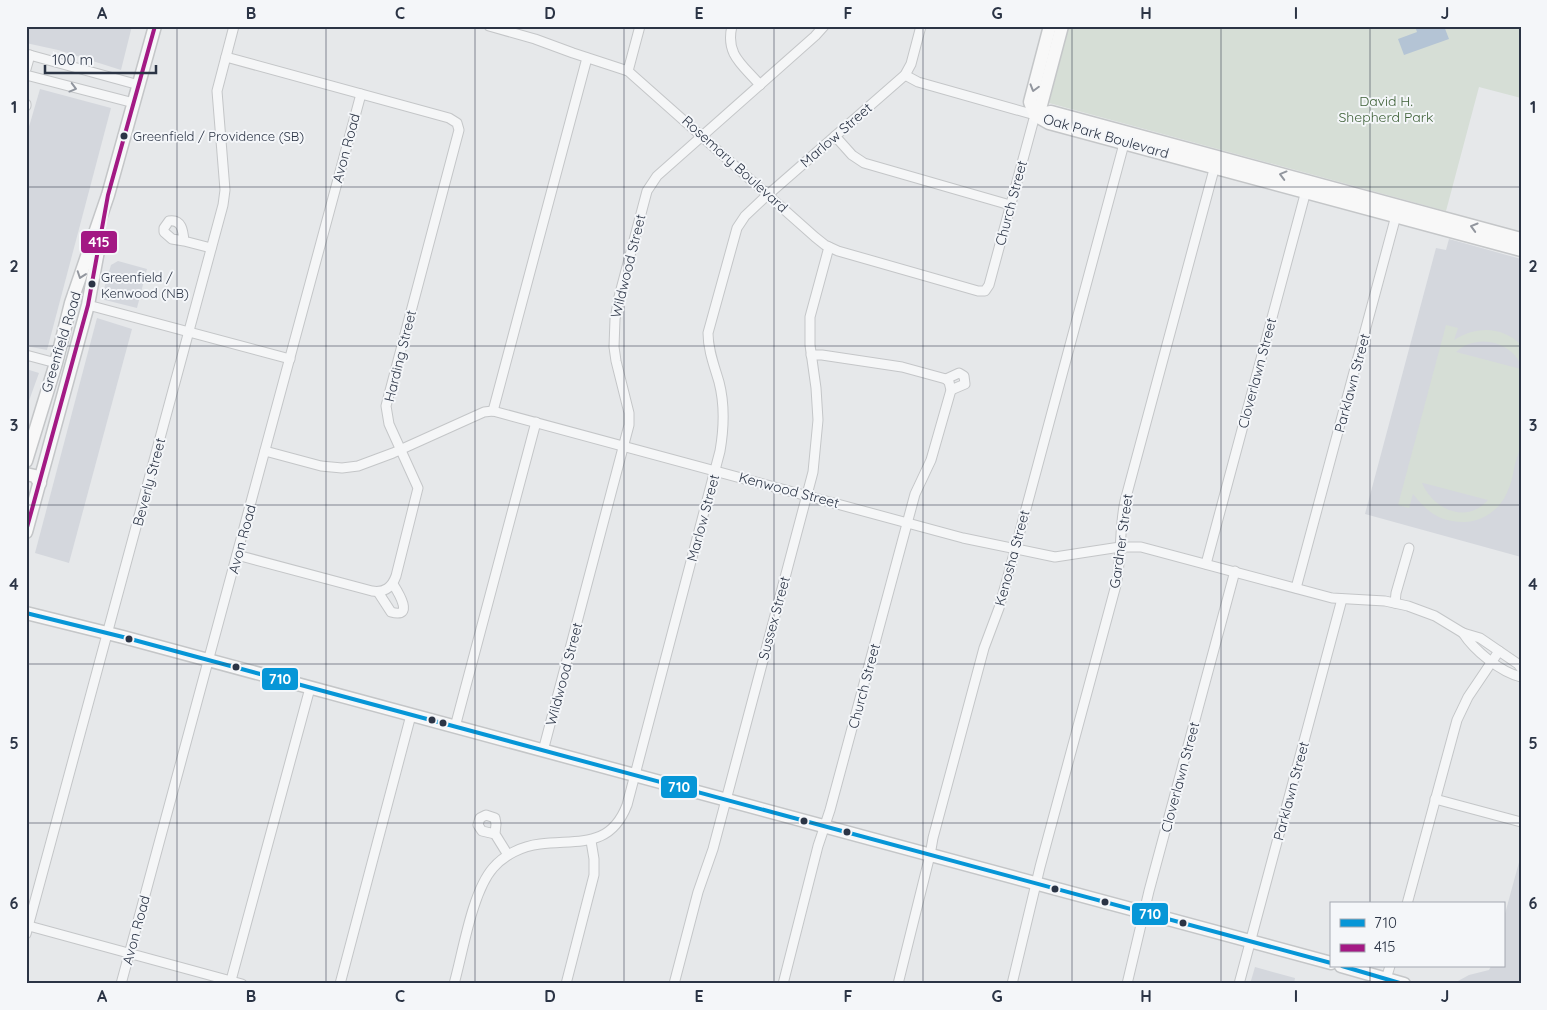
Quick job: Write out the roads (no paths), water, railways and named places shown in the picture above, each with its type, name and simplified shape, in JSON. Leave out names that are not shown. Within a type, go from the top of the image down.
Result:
[{"type":"main road","name":"Greenfield Road","points":[[26,461],[56,363],[71,303],[108,195],[154,26]]},
{"type":"main road","name":"Church Street","points":[[1035,115],[1041,105],[1050,26]]},
{"type":"main road","name":"Church Street","points":[[1046,65],[1062,26]]},
{"type":"main road","name":"Oak Park Boulevard","points":[[1035,115],[1048,122],[1126,138],[1398,211],[1521,239]]},
{"type":"main road","name":"Greenfield Road","points":[[26,532],[88,305],[108,195]]},
{"type":"main road","name":"Oak Park Boulevard","points":[[1398,211],[1521,250]]},
{"type":"main road","points":[[37,423],[43,430],[54,432]]},
{"type":"main road","points":[[26,474],[35,476],[40,483]]},
{"type":"main road","points":[[26,613],[210,660],[1330,963]]},
{"type":"main road","points":[[1357,968],[1388,972],[1404,984]]},
{"type":"street","name":"Beverly Street","points":[[27,930],[189,332],[224,195],[216,102],[217,91],[234,26]]},
{"type":"street","name":"Rosemary Boulevard","points":[[489,26],[628,70],[815,237],[829,247],[978,291],[985,290]]},
{"type":"street","points":[[628,70],[640,26]]},
{"type":"street","points":[[732,26],[730,40],[732,51],[760,85]]},
{"type":"street","name":"Wildwood Street","points":[[543,751],[629,425],[629,413],[617,369],[614,330],[619,297],[650,185],[657,176],[824,26]]},
{"type":"street","name":"Marlow Street","points":[[454,984],[478,890],[492,869],[508,855],[520,849],[540,844],[591,840],[607,833],[618,823],[626,805],[716,470],[724,418],[719,384],[709,350],[708,333],[736,228],[745,216],[768,194],[905,75],[911,64],[921,26]]},
{"type":"street","points":[[26,69],[28,55],[139,85]]},
{"type":"street","points":[[226,57],[361,94]]},
{"type":"street","points":[[266,451],[321,466],[342,468],[358,466],[401,450],[484,412],[493,410],[586,58]]},
{"type":"street","points":[[26,75],[134,103]]},
{"type":"street","points":[[905,75],[918,82],[1035,115]]},
{"type":"street","name":"Harding Street","points":[[361,94],[449,118],[458,124],[458,135],[387,400],[387,416],[416,485],[417,493],[393,584]]},
{"type":"street","name":"Avon Road","points":[[121,984],[210,660],[361,94]]},
{"type":"street","name":"Church Street","points":[[985,290],[989,285],[1035,115]]},
{"type":"street","points":[[836,136],[852,155],[864,164],[1010,205]]},
{"type":"street","name":"Kenosha Street","points":[[898,984],[933,838],[984,648],[999,608],[1126,138]]},
{"type":"street","name":"Gardner Street","points":[[1012,984],[1038,884],[1040,867],[1116,585],[1121,522],[1125,500],[1216,162]]},
{"type":"street","name":"Cloverlawn Street","points":[[1206,564],[1307,187]]},
{"type":"street","name":"Parklawn Street","points":[[1296,588],[1398,211]]},
{"type":"street","points":[[184,241],[211,248]]},
{"type":"street","name":"Sussex Street","points":[[674,984],[698,892],[713,849],[807,495],[814,462],[818,420],[816,388],[810,355],[810,317],[829,247]]},
{"type":"street","points":[[88,305],[290,359]]},
{"type":"street","points":[[26,355],[56,363]]},
{"type":"street","name":"Church Street","points":[[783,984],[818,846],[826,826],[907,522],[919,483],[931,460],[951,390],[963,386],[966,378],[959,373],[946,379],[902,367],[822,355],[810,355]]},
{"type":"street","points":[[946,379],[950,382],[951,390]]},
{"type":"street","name":"Kenwood Street","points":[[493,410],[963,538],[1042,555],[1061,557],[1120,547],[1147,548],[1342,599]]},
{"type":"street","points":[[455,727],[536,422]]},
{"type":"street","points":[[1395,603],[1408,548]]},
{"type":"street","points":[[238,555],[378,592],[387,590],[393,584],[403,600],[404,606],[401,611],[397,613],[391,612],[378,592]]},
{"type":"street","name":"Cloverlawn Street","points":[[1128,984],[1235,572]]},
{"type":"street","points":[[1342,599],[1395,603],[1435,616],[1463,633],[1480,638],[1521,668]]},
{"type":"street","name":"Parklawn Street","points":[[1240,984],[1342,599]]},
{"type":"street","points":[[1463,633],[1471,645],[1492,661],[1509,673],[1521,677]]},
{"type":"street","points":[[1408,902],[1462,708],[1475,685],[1499,651]]},
{"type":"street","points":[[230,982],[310,688]]},
{"type":"street","points":[[340,984],[411,715]]},
{"type":"street","points":[[1435,799],[1521,822]]},
{"type":"street","points":[[495,834],[508,855]]},
{"type":"street","points":[[566,984],[594,875],[595,866],[591,840]]},
{"type":"street","points":[[27,930],[130,953],[242,984]]},
{"type":"water","points":[[1415,26],[1444,26],[1449,39],[1404,55],[1398,39],[1417,32]]},
{"type":"place","name":"Greenfield / Providence (SB)","points":[[124,136]]},
{"type":"place","name":"Greenfield / Kenwood (NB)","points":[[92,284]]},
{"type":"park label","name":"David H. Shepherd Park","points":[[1386,109]]}]
